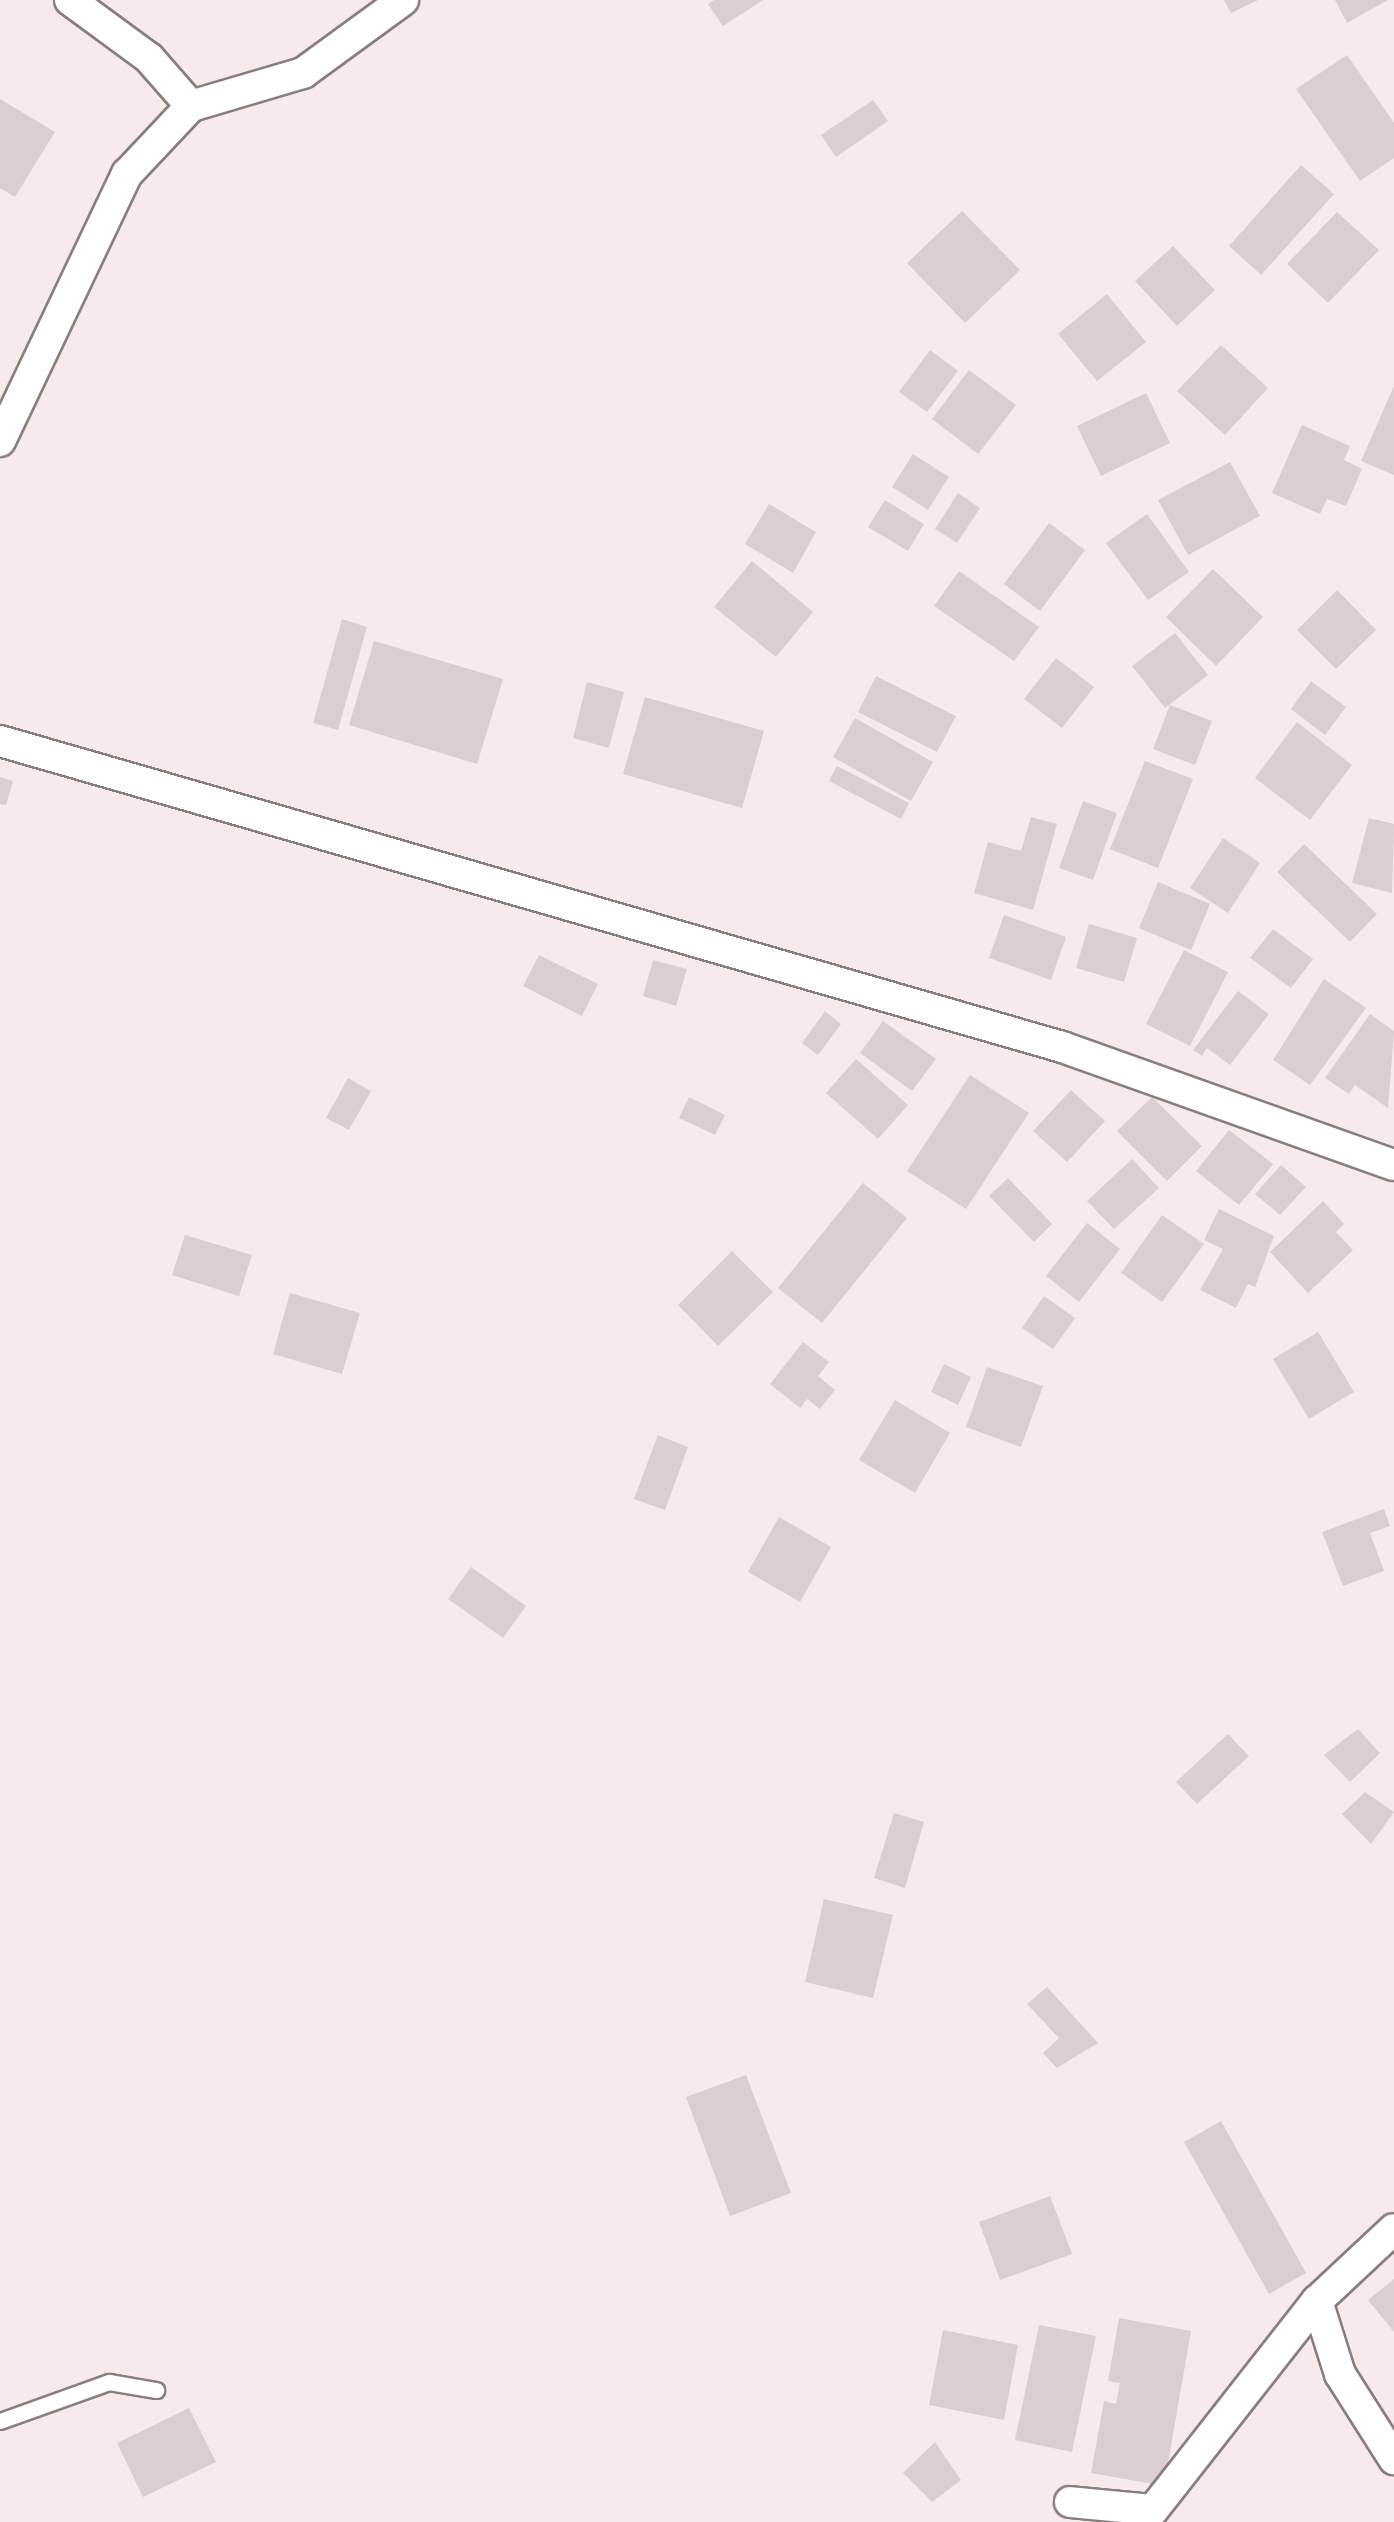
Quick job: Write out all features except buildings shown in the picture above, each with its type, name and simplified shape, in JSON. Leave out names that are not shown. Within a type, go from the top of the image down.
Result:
[{"type":"street","points":[[70,0],[150,58],[191,106]]},
{"type":"street","points":[[0,441],[127,174],[191,106],[303,73],[403,0]]},
{"type":"street","points":[[0,741],[1062,1047],[1394,1165]]},
{"type":"street","points":[[1070,2502],[1154,2510],[1317,2300],[1394,2228]]},
{"type":"street","points":[[1317,2300],[1340,2374],[1394,2459]]},
{"type":"lane","points":[[0,2421],[109,2382],[156,2390]]}]
